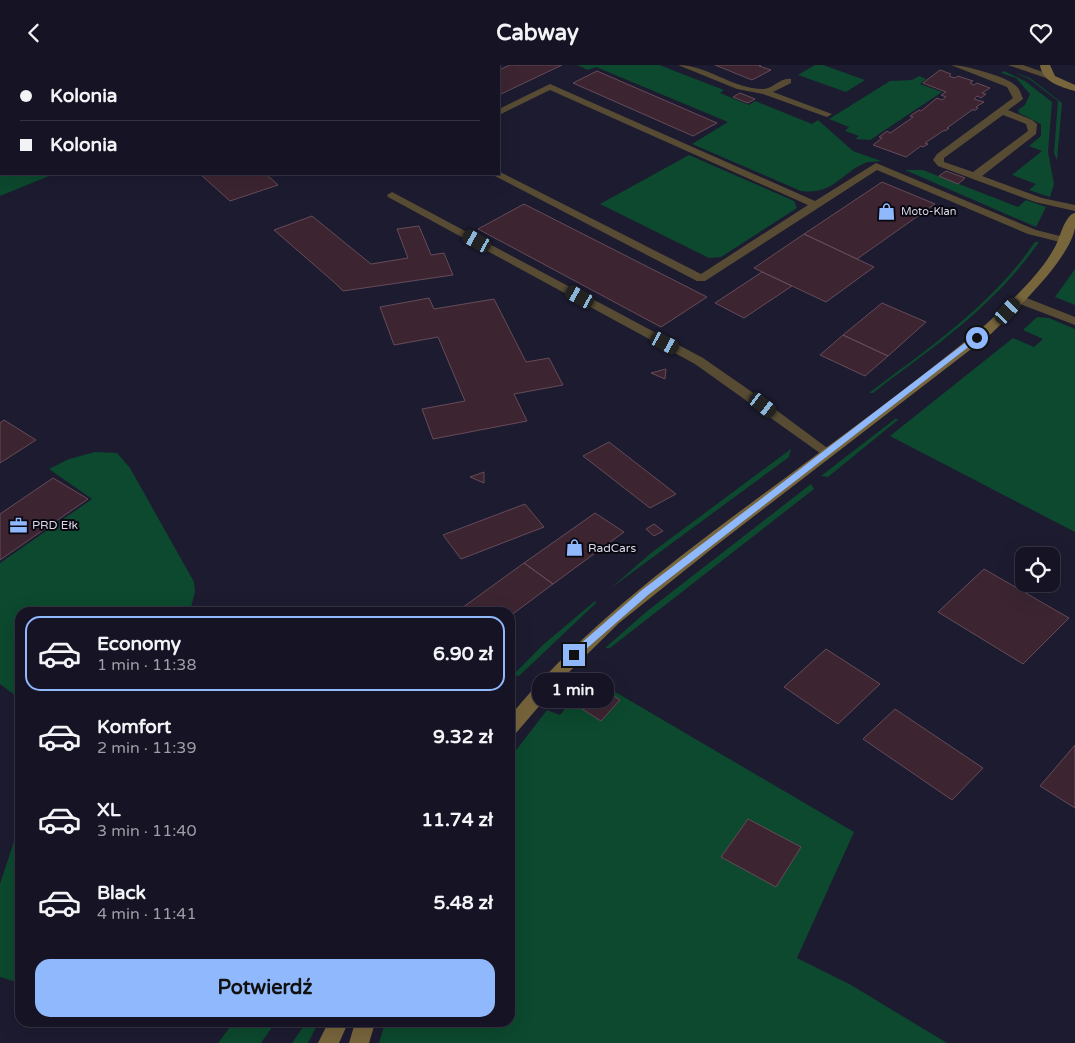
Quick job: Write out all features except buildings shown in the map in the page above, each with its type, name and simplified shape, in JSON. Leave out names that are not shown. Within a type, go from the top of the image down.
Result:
[{"type":"street","points":[[1013,65],[1049,76],[1072,87],[1075,97]]},
{"type":"street","points":[[1045,65],[1045,70],[1049,76]]},
{"type":"street","points":[[515,722],[536,695],[574,655],[645,592],[990,328],[1019,299],[1047,266],[1064,240],[1075,216]]},
{"type":"street","points":[[1019,299],[1075,321]]},
{"type":"street","points":[[328,1043],[336,1027]]},
{"type":"street","points":[[359,1043],[364,1027]]},
{"type":"lane","points":[[682,65],[740,87],[765,91],[827,114]]},
{"type":"lane","points":[[956,65],[1002,81],[1015,90],[1018,99],[940,156],[938,160],[941,164],[976,175],[1039,200],[1075,208]]},
{"type":"lane","points":[[765,91],[788,81]]},
{"type":"lane","points":[[500,112],[550,87],[816,205]]},
{"type":"lane","points":[[976,175],[1033,132],[1032,124],[1002,111]]},
{"type":"lane","points":[[498,175],[700,279],[876,166],[1032,232],[1064,240]]},
{"type":"lane","points":[[392,195],[699,361],[736,385],[828,453]]},
{"type":"green space","points":[[577,65],[659,65],[724,90],[720,93],[749,105],[755,101],[812,124],[818,120],[853,151],[881,161],[865,163],[836,183],[821,190],[801,191],[692,144],[728,122],[596,67],[588,70]]},
{"type":"green space","points":[[815,65],[823,65],[865,80],[846,92],[798,75]]},
{"type":"green space","points":[[1004,71],[1025,81],[1052,102],[1048,152],[1054,184],[1050,197],[1029,190],[1036,184],[1012,175],[1042,151],[1029,146],[1041,136],[1041,124],[1019,113],[1018,110],[1025,105],[1030,94],[1016,78],[1001,73]]},
{"type":"green space","points":[[1015,73],[1030,78],[1062,103],[1057,160],[1054,153],[1058,101],[1029,79]]},
{"type":"green space","points":[[919,76],[926,79],[920,84],[942,92],[870,140],[855,139],[859,136],[845,131],[849,127],[829,119],[890,81],[912,80]]},
{"type":"green space","points":[[689,155],[794,201],[797,208],[721,257],[709,258],[600,204]]},
{"type":"green space","points":[[905,170],[923,170],[1018,207],[1026,200],[1046,207],[1036,227]]},
{"type":"green space","points":[[0,175],[52,175],[0,196]]},
{"type":"green space","points":[[1035,242],[1039,242],[1003,287],[983,306],[941,342],[873,393],[869,393],[937,342],[980,305],[1000,286]]},
{"type":"green space","points":[[1075,269],[1075,305],[1055,297]]},
{"type":"green space","points":[[1037,317],[1049,318],[1075,329],[1075,532],[890,436],[1013,338],[1034,347],[1043,339],[1023,330]]},
{"type":"green space","points":[[895,419],[899,419],[828,477],[821,476]]},
{"type":"green space","points":[[791,449],[789,457],[611,588],[651,553]]},
{"type":"green space","points":[[95,452],[117,453],[130,468],[194,582],[195,592],[191,607],[15,607],[15,695],[0,684],[0,563],[92,499],[49,469],[69,459]]},
{"type":"green space","points":[[811,484],[814,489],[610,648],[605,648],[646,612]]},
{"type":"green space","points":[[595,601],[596,603],[519,676],[515,675],[515,673],[544,644]]},
{"type":"green space","points":[[588,676],[854,832],[797,958],[851,985],[947,1043],[379,1043],[384,1027],[515,1027],[515,752],[547,710],[560,715],[567,706],[563,704]]},
{"type":"green space","points":[[15,838],[15,982],[0,977],[0,884]]},
{"type":"green space","points":[[230,1027],[272,1027],[261,1043],[218,1043]]},
{"type":"green space","points":[[303,1027],[316,1027],[308,1043],[292,1043]]},
{"type":"place","name":"Moto-Klan","points":[[887,211]]},
{"type":"place","name":"PRD Ełk","points":[[18,525]]},
{"type":"place","name":"RadCars","points":[[574,548]]},
{"type":"route","points":[[574,655],[645,592],[977,338]]}]
